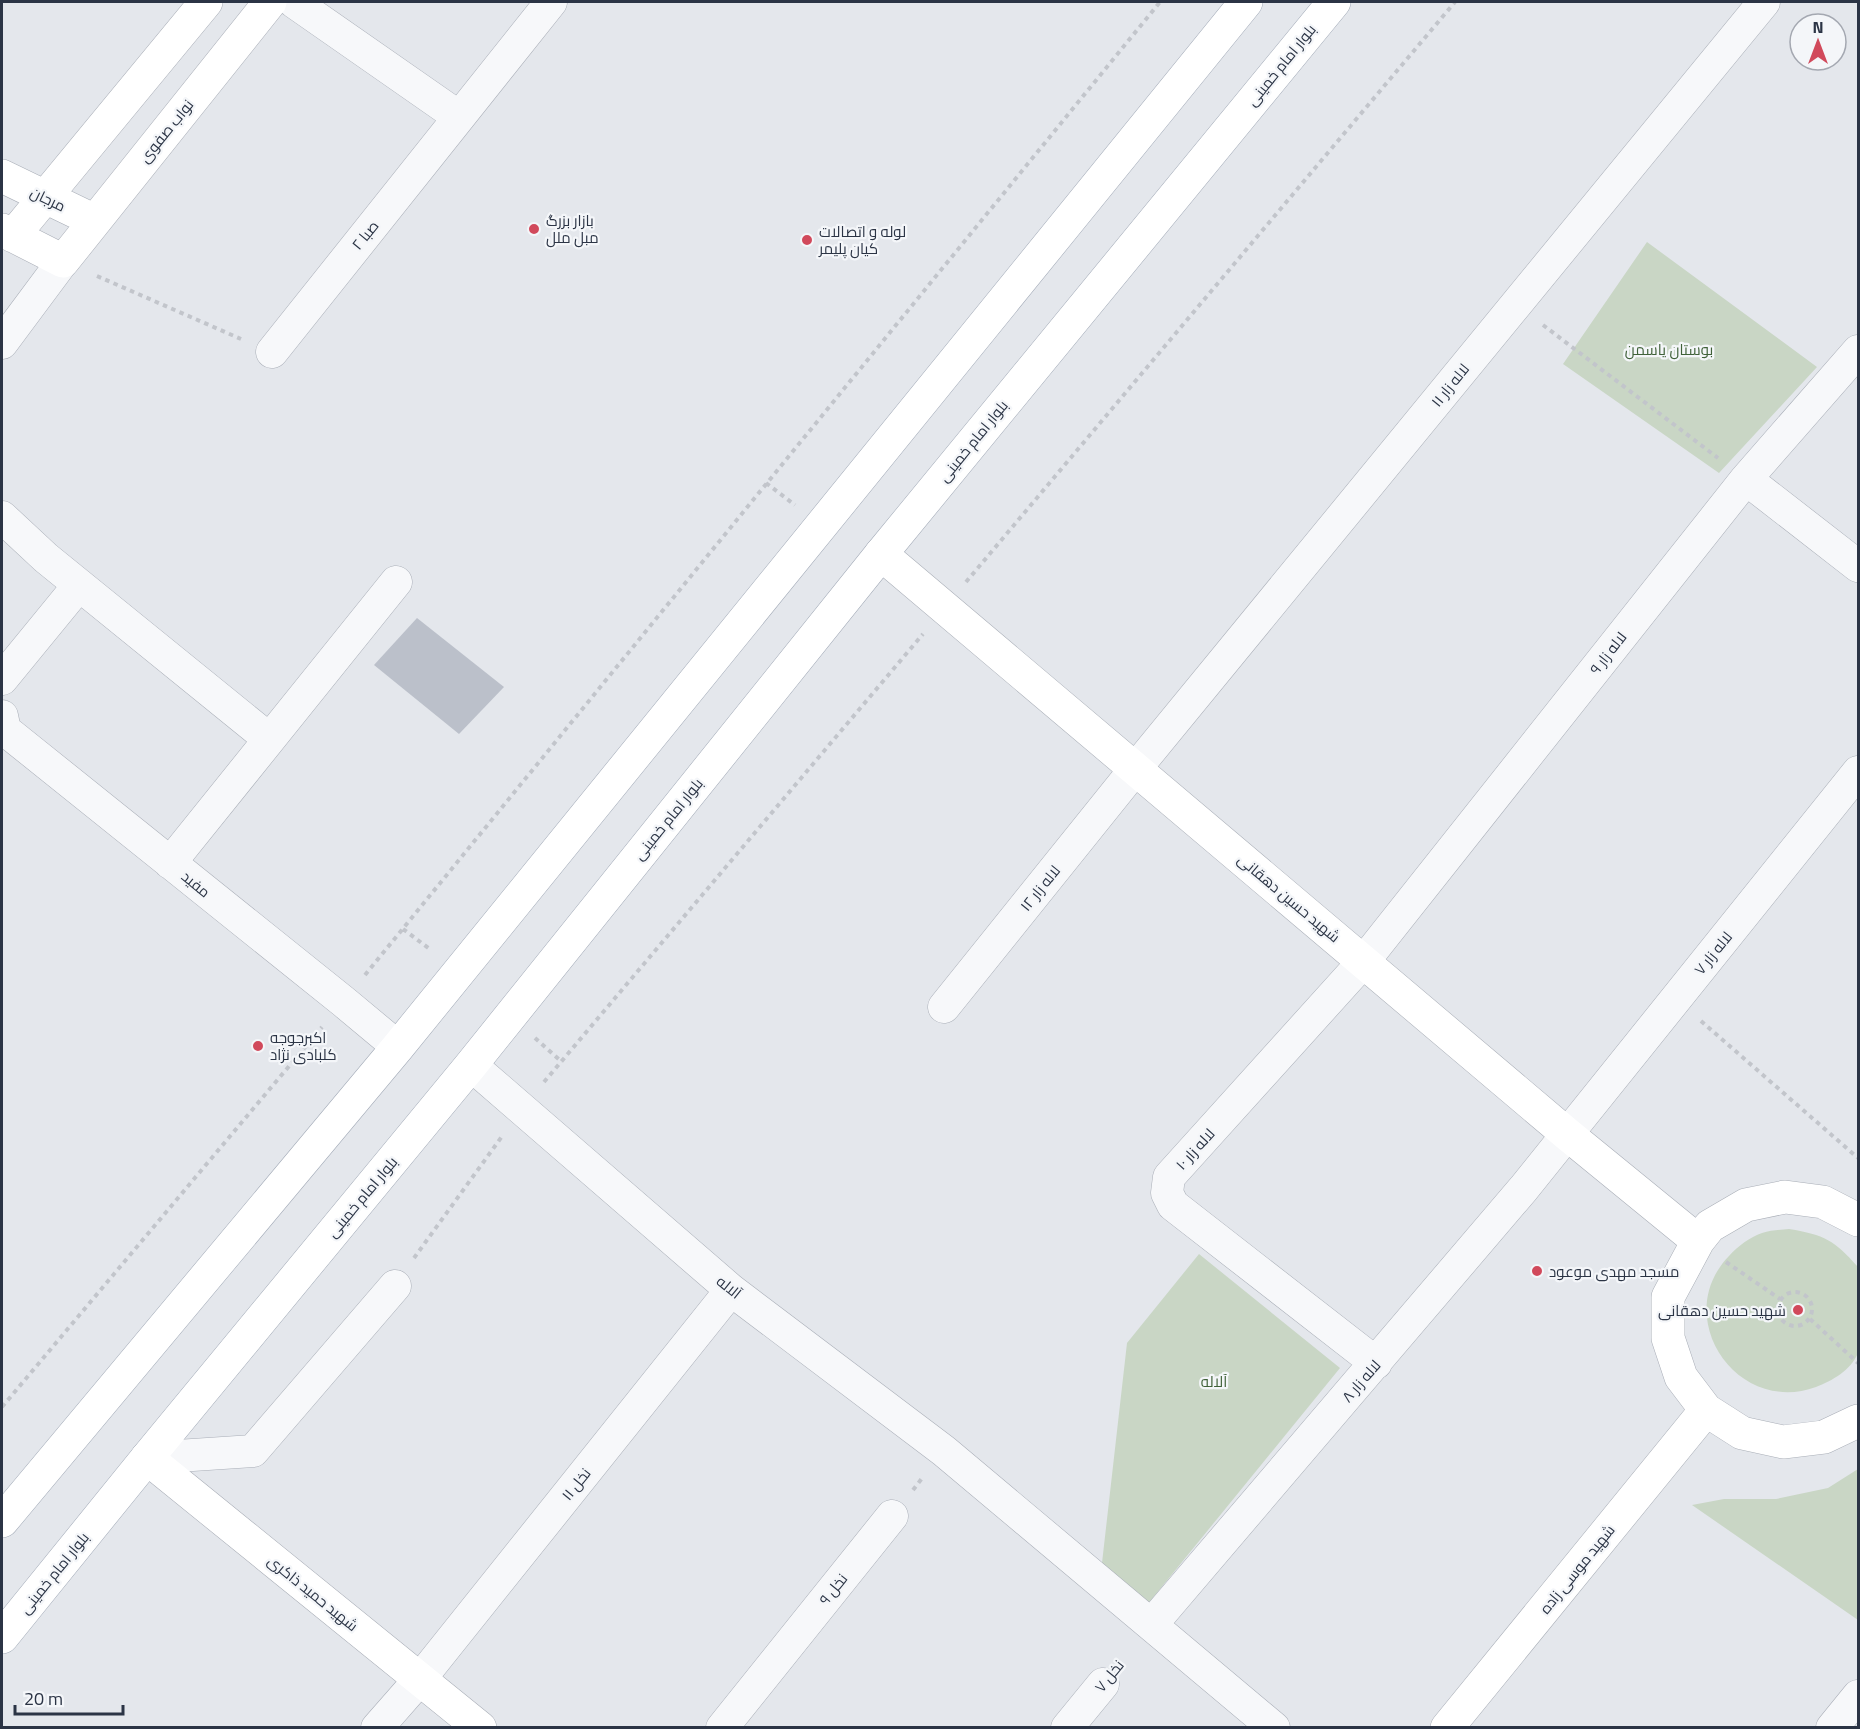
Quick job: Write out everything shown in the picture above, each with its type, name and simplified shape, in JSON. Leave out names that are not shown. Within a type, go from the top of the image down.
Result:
[{"type":"main road","points":[[63,261],[8,233],[44,197],[206,2]]},
{"type":"main road","name":"نواب صفوی","points":[[63,261],[270,2]]},
{"type":"main road","points":[[2,1521],[398,1047],[1246,2]]},
{"type":"main road","name":"بلوار امام خمینی","points":[[2,1637],[471,1065],[881,554],[1334,2]]},
{"type":"main road","name":"مرجان","points":[[2,176],[95,221]]},
{"type":"main road","name":"شهید حسین دهقانی","points":[[881,554],[1698,1241]]},
{"type":"main road","points":[[1858,1220],[1823,1202],[1785,1197],[1746,1204],[1710,1226],[1698,1241],[1668,1297],[1668,1338],[1681,1377],[1706,1410],[1742,1433],[1783,1442],[1824,1437],[1858,1420]]},
{"type":"main road","name":"شهید موسی زاده","points":[[1447,1728],[1706,1410]]},
{"type":"main road","name":"شهید حمید ذاکری","points":[[147,1458],[480,1728]]},
{"type":"street","points":[[294,2],[459,117]]},
{"type":"street","name":"صبا ۲","points":[[272,352],[551,2]]},
{"type":"street","name":"لاله زار ۱۱","points":[[1136,768],[1764,2]]},
{"type":"street","points":[[2,343],[63,261]]},
{"type":"street","name":"لاله زار ۹","points":[[1364,961],[1746,479],[1858,351]]},
{"type":"street","points":[[1746,479],[1858,566]]},
{"type":"street","points":[[2,518],[46,558],[269,740]]},
{"type":"street","points":[[170,863],[396,582]]},
{"type":"street","points":[[2,679],[79,585]]},
{"type":"street","name":"مفید","points":[[2,716],[5,730],[398,1047]]},
{"type":"street","name":"لاله زار ۱۲","points":[[944,1007],[1136,768]]},
{"type":"street","name":"لاله زار ۷","points":[[1568,1134],[1858,772]]},
{"type":"street","name":"لاله زار ۱۰","points":[[1364,961],[1169,1178],[1167,1192],[1173,1204],[1376,1363]]},
{"type":"street","name":"آلاله","points":[[471,1065],[731,1290],[944,1451],[1274,1728]]},
{"type":"street","name":"لاله زار ۸","points":[[1152,1624],[1376,1363],[1568,1134]]},
{"type":"street","points":[[147,1458],[253,1451],[395,1286]]},
{"type":"street","name":"نخل ۱۱","points":[[377,1728],[420,1679],[731,1290]]},
{"type":"street","name":"نخل ۹","points":[[722,1728],[892,1516]]},
{"type":"street","name":"نخل ۷","points":[[1067,1728],[1103,1683]]},
{"type":"street","points":[[1832,1728],[1858,1696]]},
{"type":"path","points":[[2,1407],[344,1002],[1160,2]]},
{"type":"path","points":[[395,1286],[522,1109],[1455,2]]},
{"type":"path","points":[[63,261],[272,352]]},
{"type":"path","points":[[1516,304],[1746,479]]},
{"type":"path","points":[[1676,999],[1858,1158]]},
{"type":"path","points":[[1698,1241],[1780,1299]]},
{"type":"path","points":[[1791,1291],[1806,1294],[1813,1306],[1810,1319],[1798,1326],[1785,1324],[1778,1312],[1780,1299],[1791,1291]]},
{"type":"path","points":[[1810,1319],[1858,1363]]},
{"type":"path","points":[[892,1516],[944,1451]]},
{"type":"green space","name":"بوستان یاسمن","points":[[1647,242],[1817,367],[1719,473],[1563,364]]},
{"type":"green space","points":[[1789,1229],[1828,1240],[1858,1267],[1859,1326],[1858,1353],[1846,1370],[1816,1387],[1787,1392],[1761,1387],[1738,1374],[1721,1355],[1710,1332],[1707,1306],[1713,1280],[1736,1249],[1762,1233]]},
{"type":"green space","name":"آلاله","points":[[1199,1254],[1340,1368],[1147,1605],[1102,1563],[1127,1343]]},
{"type":"green space","points":[[1858,1469],[1858,1620],[1692,1505],[1724,1499],[1776,1499],[1828,1488]]},
{"type":"building","points":[[417,618],[504,687],[459,734],[374,665]]},
{"type":"place","name":"بازار بزرگ مبل ملل","points":[[534,229]]},
{"type":"place","name":"لوله و اتصالات کیان پلیمر","points":[[807,240]]},
{"type":"place","name":"اکبرجوجه کلبادی نژاد","points":[[258,1046]]},
{"type":"place","name":"مسجد مهدی موعود","points":[[1537,1271]]},
{"type":"place","name":"شهید حسین دهقانی","points":[[1798,1310]]}]
